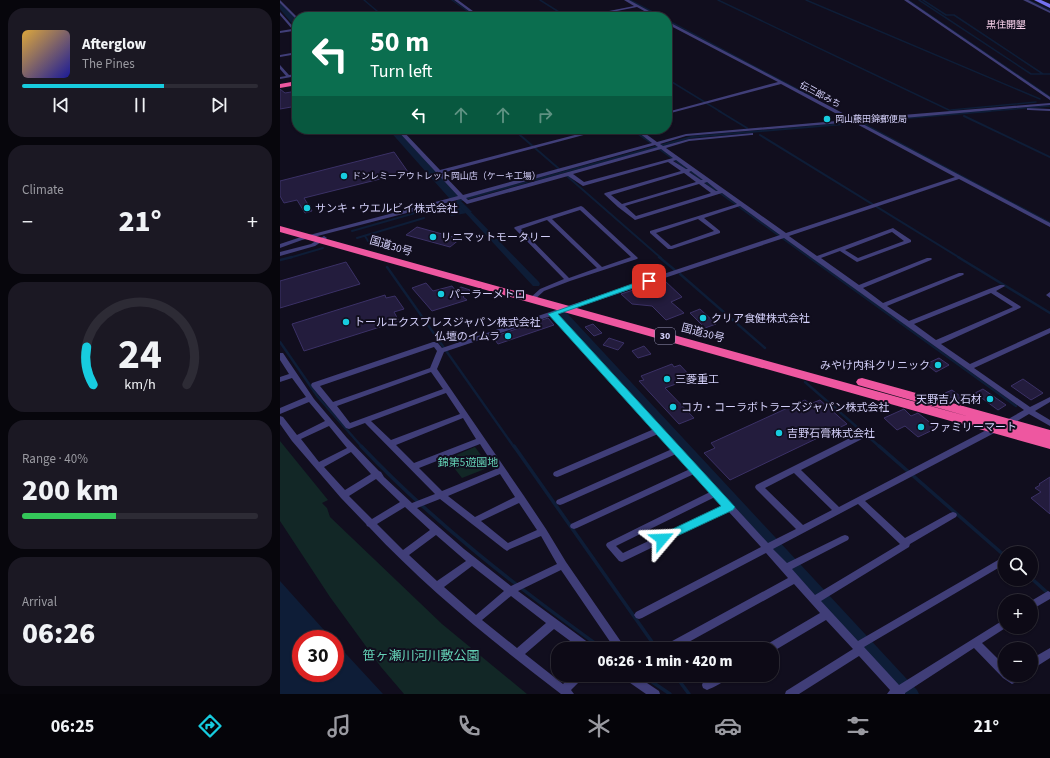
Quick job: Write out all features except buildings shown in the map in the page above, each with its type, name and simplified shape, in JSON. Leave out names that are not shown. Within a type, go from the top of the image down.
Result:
[{"type":"highway","points":[[280,86],[292,84]]},
{"type":"highway","name":"国道30号","points":[[280,223],[323,237],[535,296],[581,305],[1009,423],[1050,436]]},
{"type":"highway","name":"国道30号","points":[[280,229],[308,237],[323,237]]},
{"type":"highway","name":"国道30号","points":[[535,296],[567,309],[1050,444]]},
{"type":"street","points":[[456,0],[473,12]]},
{"type":"street","points":[[626,0],[648,12]]},
{"type":"street","points":[[906,0],[1050,99]]},
{"type":"street","points":[[1025,0],[1046,7]]},
{"type":"street","points":[[1037,0],[1050,12]]},
{"type":"street","points":[[280,1],[292,14]]},
{"type":"street","points":[[606,12],[637,6]]},
{"type":"street","points":[[280,14],[292,27]]},
{"type":"street","name":"伝三郎みち","points":[[672,25],[851,121],[863,124],[1050,225]]},
{"type":"street","points":[[280,32],[292,31]]},
{"type":"street","points":[[280,56],[292,54]]},
{"type":"street","points":[[280,66],[288,76]]},
{"type":"street","points":[[280,78],[292,76]]},
{"type":"street","points":[[672,112],[781,83]]},
{"type":"street","points":[[464,199],[659,147],[696,139],[1048,105]]},
{"type":"street","points":[[280,254],[313,245],[323,237],[464,199],[569,174],[659,147],[686,135],[851,121],[1036,108],[1044,111],[1050,110]]},
{"type":"street","points":[[403,134],[464,199]]},
{"type":"street","points":[[438,172],[584,134]]},
{"type":"street","points":[[642,134],[689,171],[883,305],[1030,411],[1050,423]]},
{"type":"street","points":[[569,174],[583,184],[673,159]]},
{"type":"street","points":[[689,171],[607,194],[635,218],[719,192]]},
{"type":"street","points":[[332,406],[433,369],[444,350],[959,177]]},
{"type":"street","points":[[620,206],[704,181]]},
{"type":"street","points":[[699,217],[718,232],[670,248],[652,232],[699,217],[739,205]]},
{"type":"street","points":[[535,296],[568,280],[635,258],[581,208],[517,228],[568,280]]},
{"type":"street","points":[[548,218],[601,269]]},
{"type":"street","points":[[816,258],[840,249],[892,230],[910,241],[857,260],[840,249]]},
{"type":"street","points":[[280,246],[308,237]]},
{"type":"street","points":[[858,288],[929,259]]},
{"type":"street","points":[[883,305],[961,274]]},
{"type":"street","points":[[909,324],[1002,286]]},
{"type":"street","points":[[936,343],[1018,307],[991,290]]},
{"type":"street","points":[[552,314],[729,507],[772,545],[791,566],[795,579],[819,597],[827,614],[861,645],[900,690],[998,628]]},
{"type":"street","points":[[970,367],[1050,330]]},
{"type":"street","points":[[444,350],[435,344],[315,385],[349,426],[447,390]]},
{"type":"street","points":[[280,354],[293,375],[330,422],[378,474],[413,504],[437,530],[472,561],[515,588],[553,623],[579,642]]},
{"type":"street","points":[[433,369],[543,531],[563,565],[615,642]]},
{"type":"street","points":[[280,380],[293,375]]},
{"type":"street","points":[[280,411],[311,398]]},
{"type":"street","points":[[639,616],[910,473],[1009,423],[1050,399]]},
{"type":"street","points":[[390,444],[464,416]]},
{"type":"street","points":[[280,419],[318,466],[370,524],[437,587],[566,692],[574,682]]},
{"type":"street","points":[[366,420],[440,494],[507,547],[543,531]]},
{"type":"street","points":[[295,439],[330,422]]},
{"type":"street","points":[[557,474],[659,430]]},
{"type":"street","points":[[802,530],[759,487],[861,436]]},
{"type":"street","points":[[413,467],[481,440]]},
{"type":"street","points":[[318,466],[353,448]]},
{"type":"street","points":[[560,502],[677,450]]},
{"type":"street","points":[[795,469],[838,511]]},
{"type":"street","points":[[370,524],[413,504],[501,470]]},
{"type":"street","points":[[574,526],[695,470]]},
{"type":"street","points":[[344,495],[378,474]]},
{"type":"street","points":[[716,493],[610,545],[622,558],[729,507]]},
{"type":"street","points":[[474,521],[521,498]]},
{"type":"street","points":[[859,500],[904,543]]},
{"type":"street","points":[[819,597],[906,545],[904,543],[953,515]]},
{"type":"street","points":[[402,555],[437,530]]},
{"type":"street","points":[[791,566],[845,538]]},
{"type":"street","points":[[437,587],[472,561]]},
{"type":"street","points":[[790,694],[861,645],[998,564]]},
{"type":"street","points":[[476,620],[515,588],[563,565]]},
{"type":"street","points":[[680,642],[795,579]]},
{"type":"street","points":[[1038,601],[1048,595]]},
{"type":"street","points":[[779,642],[827,614]]},
{"type":"street","points":[[518,654],[553,623]]},
{"type":"street","points":[[975,643],[998,666]]},
{"type":"street","points":[[1038,661],[1050,652]]},
{"type":"street","points":[[636,682],[648,692]]},
{"type":"street","points":[[707,685],[712,682]]},
{"type":"green space","name":"笹ヶ瀬川河川敷公園","points":[[280,441],[328,500],[322,503],[327,508],[330,517],[442,624],[527,694],[404,694],[381,667],[330,597],[280,521]]},
{"type":"green space","name":"錦第5遊園地","points":[[475,447],[490,467],[462,478],[447,459]]},
{"type":"water","points":[[460,200],[472,212],[451,216],[445,207],[436,209],[433,207]]},
{"type":"water","points":[[280,581],[324,630],[292,630],[292,682],[344,682],[344,652],[383,694],[280,694]]},
{"type":"waterway","points":[[364,0],[378,12]]},
{"type":"waterway","points":[[452,0],[469,12]]},
{"type":"waterway","points":[[540,0],[559,12]]},
{"type":"waterway","points":[[630,0],[653,12]]},
{"type":"waterway","points":[[718,0],[951,111]]},
{"type":"waterway","points":[[806,0],[1040,99]]},
{"type":"waterway","points":[[908,0],[1050,97]]},
{"type":"waterway","points":[[919,0],[1031,74],[1043,74]]},
{"type":"waterway","points":[[923,0],[946,15],[954,15],[1043,74]]},
{"type":"waterway","points":[[1028,0],[1050,10]]},
{"type":"waterway","points":[[280,5],[292,18]]},
{"type":"waterway","points":[[672,23],[812,97]]},
{"type":"waterway","points":[[1043,74],[1050,74]]},
{"type":"waterway","points":[[672,82],[721,112]]},
{"type":"waterway","points":[[951,110],[1036,102]]},
{"type":"waterway","points":[[990,111],[1050,106]]},
{"type":"waterway","points":[[719,111],[747,128]]},
{"type":"waterway","points":[[859,122],[990,111]]},
{"type":"waterway","points":[[978,112],[990,111]]},
{"type":"waterway","points":[[964,116],[1050,157]]},
{"type":"waterway","points":[[863,122],[869,127],[1050,223]]},
{"type":"waterway","points":[[458,201],[692,137],[844,124]]},
{"type":"waterway","points":[[397,134],[454,197]]},
{"type":"waterway","points":[[519,134],[558,168]]},
{"type":"waterway","points":[[638,134],[650,142]]},
{"type":"waterway","points":[[760,135],[960,258]]},
{"type":"waterway","points":[[658,148],[810,258]]},
{"type":"waterway","points":[[567,176],[661,258]]},
{"type":"waterway","points":[[450,198],[452,194]]},
{"type":"waterway","points":[[462,206],[536,284]]},
{"type":"waterway","points":[[352,231],[436,207]]},
{"type":"waterway","points":[[357,238],[424,218]]},
{"type":"waterway","points":[[365,236],[368,241]]},
{"type":"waterway","points":[[289,258],[323,248]]},
{"type":"waterway","points":[[280,260],[292,257]]},
{"type":"waterway","points":[[659,257],[676,271]]},
{"type":"waterway","points":[[809,257],[1016,406]]},
{"type":"waterway","points":[[958,257],[1050,313]]},
{"type":"waterway","points":[[387,267],[514,447]]},
{"type":"waterway","points":[[680,274],[765,348]]},
{"type":"waterway","points":[[563,314],[913,694]]},
{"type":"waterway","points":[[280,342],[318,397],[362,447]]},
{"type":"waterway","points":[[805,382],[880,447]]},
{"type":"waterway","points":[[514,446],[652,642]]},
{"type":"waterway","points":[[879,446],[998,550]]},
{"type":"waterway","points":[[362,447],[447,528],[508,578],[593,642]]},
{"type":"waterway","points":[[1038,584],[1050,595]]},
{"type":"waterway","points":[[652,682],[670,694]]},
{"type":"waterway","points":[[680,682],[689,694]]},
{"type":"place","name":"岡山藤田錦郵便局","points":[[827,119]]},
{"type":"place","name":"ドンレミーアウトレット岡山店（ケーキ工場）","points":[[344,176]]},
{"type":"place","name":"サンキ・ウエルビイ株式会社","points":[[307,208]]},
{"type":"place","name":"リニマットモータリー","points":[[433,237]]},
{"type":"place","name":"パーラーメトロ","points":[[441,294]]},
{"type":"place","name":"クリア食健株式会社","points":[[703,318]]},
{"type":"place","name":"トールエクスプレスジャパン株式会社","points":[[346,322]]},
{"type":"place","name":"仏壇のイムラ","points":[[508,336]]},
{"type":"place","name":"みやけ内科クリニック","points":[[938,365]]},
{"type":"place","name":"三菱重工","points":[[667,379]]},
{"type":"place","name":"天野吉人石材","points":[[990,399]]},
{"type":"place","name":"コカ・コーラボトラーズジャパン株式会社","points":[[673,407]]},
{"type":"place","name":"ファミリーマート","points":[[921,427]]},
{"type":"place","name":"吉野石膏株式会社","points":[[779,433]]},
{"type":"district","name":"黒住開墾","points":[[1006,25]]},
{"type":"route","points":[[649,281],[552,314],[729,507],[662,539]]}]
